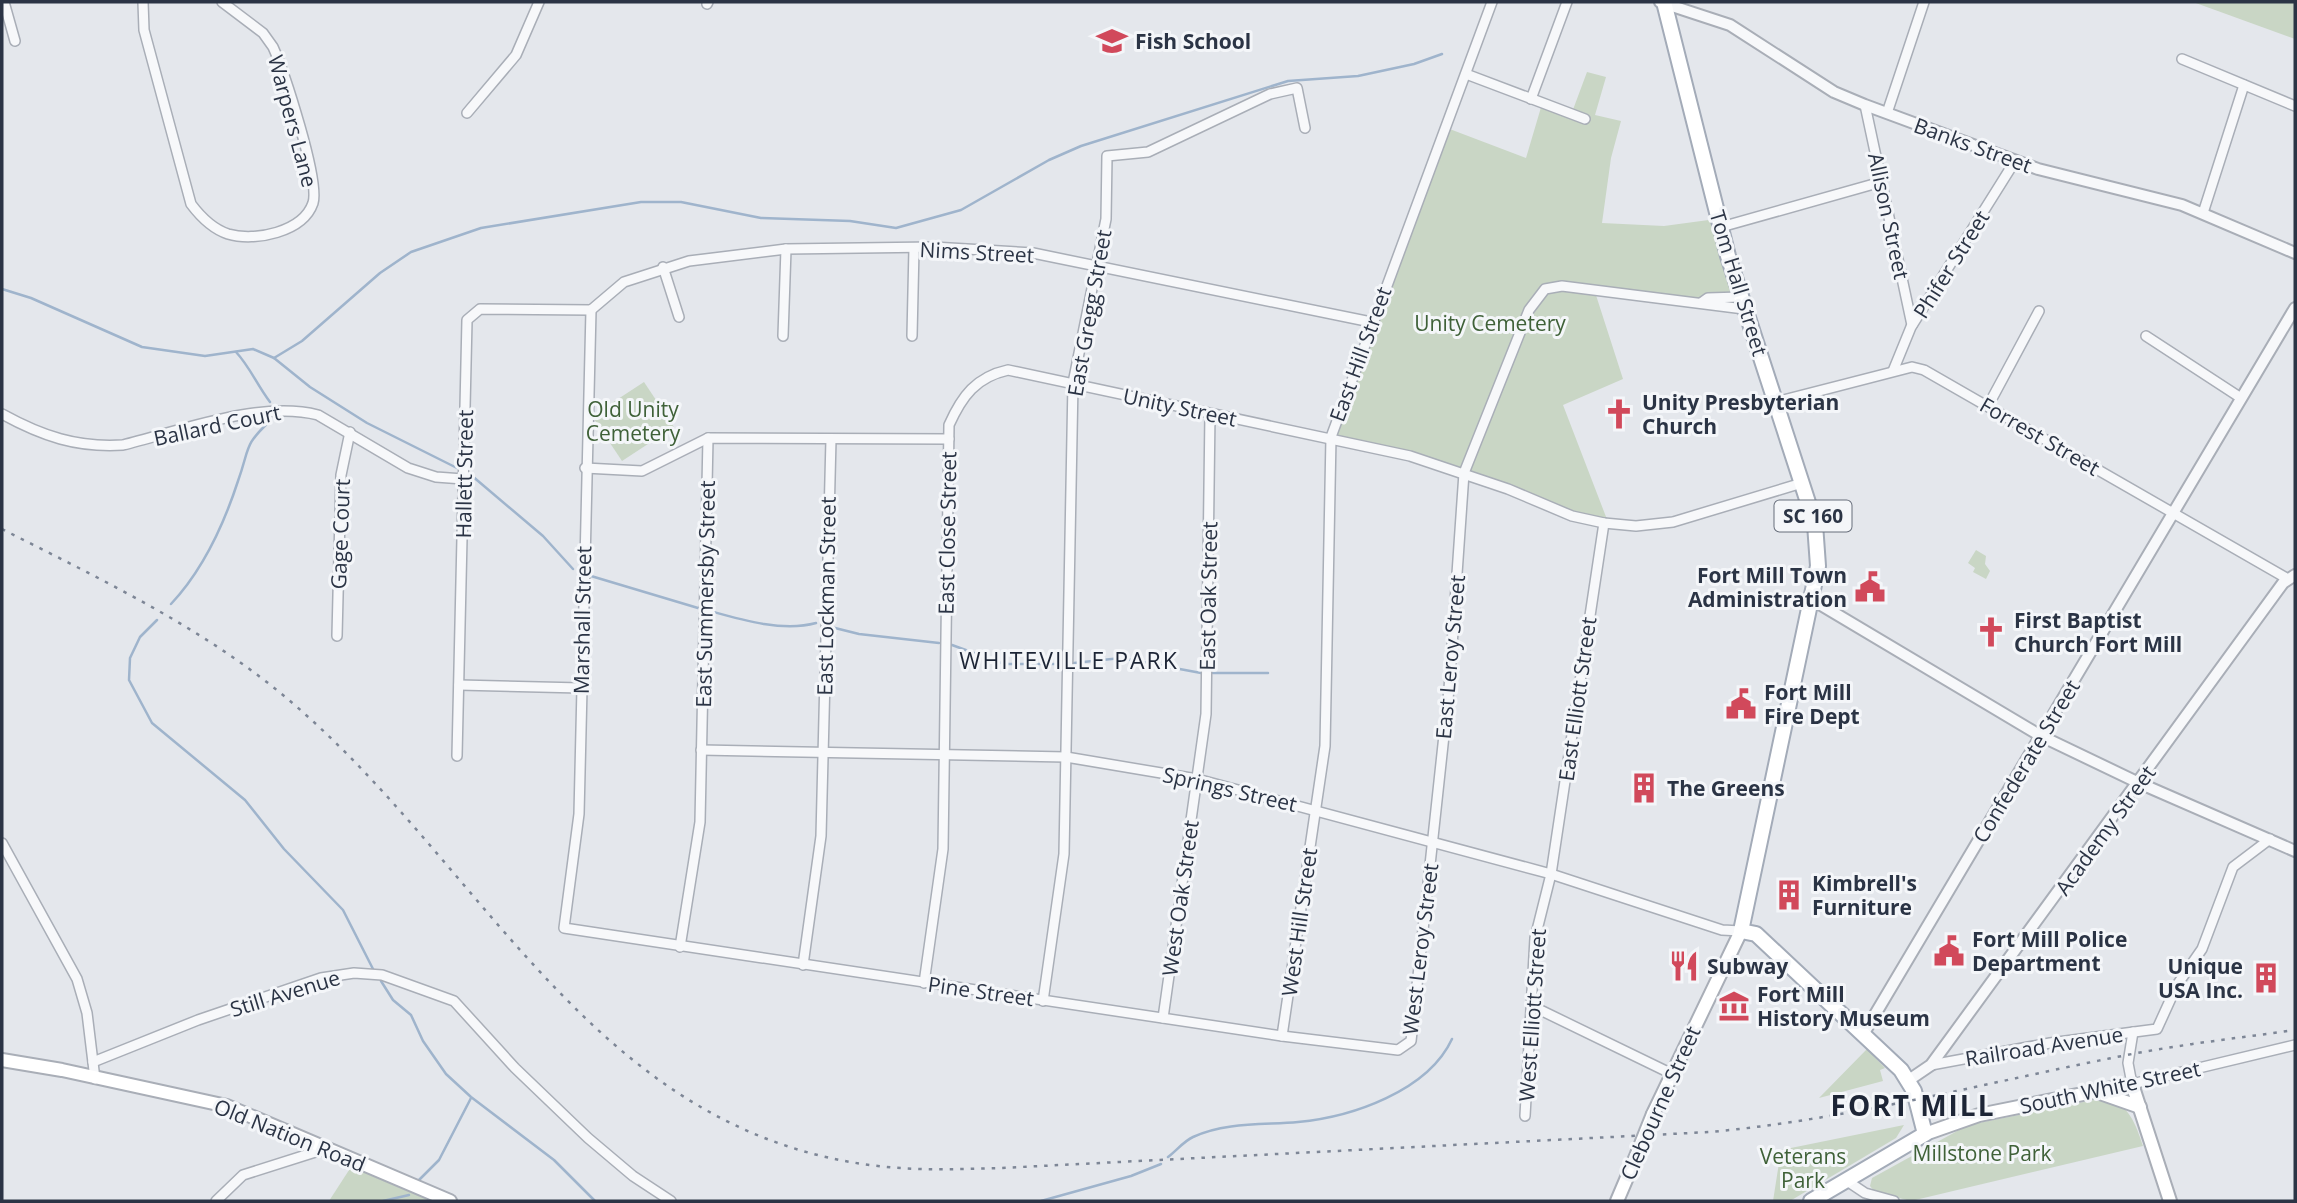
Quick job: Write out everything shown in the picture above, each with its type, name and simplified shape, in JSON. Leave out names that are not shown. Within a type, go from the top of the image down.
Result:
[{"type":"main road","name":"Tom Hall Street","points":[[1663,2],[1742,303],[1802,483],[1819,545],[1811,599],[1741,930]]},
{"type":"main road","points":[[1741,930],[1756,934],[1864,1033],[1909,1080],[1925,1134],[1811,1201]]},
{"type":"main road","name":"Clebourne Street","points":[[1617,1201],[1670,1073],[1741,930]]},
{"type":"main road","name":"Old Nation Road","points":[[2,1060],[62,1070],[227,1106],[450,1201]]},
{"type":"main road","points":[[2132,1084],[2170,1201]]},
{"type":"main road","name":"South White Street","points":[[1925,1134],[1979,1115],[2132,1084]]},
{"type":"main road","points":[[2093,1092],[2112,1095],[2140,1107]]},
{"type":"street","points":[[15,41],[4,6],[16,2]]},
{"type":"street","name":"Warpers Lane","points":[[143,2],[149,52],[191,204],[198,214],[229,234],[280,231],[296,225],[306,216],[314,201],[314,186],[307,155],[273,47],[263,33],[222,2]]},
{"type":"street","points":[[467,113],[516,55],[539,2]]},
{"type":"street","name":"East Hill Street","points":[[1315,808],[1325,746],[1331,437],[1371,322],[1492,2]]},
{"type":"street","points":[[1531,99],[1567,2]]},
{"type":"street","name":"Banks Street","points":[[1663,2],[1730,25],[1834,92],[1865,105],[2015,161],[2203,213],[2295,253]]},
{"type":"street","points":[[1887,113],[1924,2]]},
{"type":"street","points":[[2182,59],[2295,106]]},
{"type":"street","points":[[1466,74],[1585,119]]},
{"type":"street","points":[[2203,213],[2244,85]]},
{"type":"street","name":"East Gregg Street","points":[[1043,1001],[1064,854],[1073,383],[1106,219],[1107,156],[1148,152],[1270,94],[1297,88],[1305,128]]},
{"type":"street","name":"Allison Street","points":[[1865,105],[1911,327]]},
{"type":"street","name":"Phifer Street","points":[[1893,371],[1911,327],[2015,161]]},
{"type":"street","points":[[1721,228],[1881,183]]},
{"type":"street","points":[[912,336],[914,248]]},
{"type":"street","name":"Nims Street","points":[[591,310],[624,282],[663,267],[736,254],[786,249],[914,248],[1033,253],[1371,322]]},
{"type":"street","points":[[783,336],[786,249]]},
{"type":"street","points":[[663,267],[679,317]]},
{"type":"street","name":"East Leroy Street","points":[[1433,841],[1464,473],[1529,310],[1545,289],[1573,287],[1701,303],[1708,298],[1742,303]]},
{"type":"street","name":"Confederate Street","points":[[1864,1033],[2295,308]]},
{"type":"street","name":"Hallett Street","points":[[457,756],[463,480],[470,316],[480,309],[591,310]]},
{"type":"street","name":"Marshall Street","points":[[564,928],[579,814],[585,468],[591,310]]},
{"type":"street","points":[[1988,407],[2039,311]]},
{"type":"street","points":[[2146,336],[2241,398]]},
{"type":"street","name":"Forrest Street","points":[[1776,402],[1893,371],[1912,367],[1924,370],[2292,577]]},
{"type":"street","name":"Unity Street","points":[[949,439],[949,425],[961,400],[976,384],[992,374],[1008,370],[1331,437],[1464,473],[1572,516],[1604,523],[1636,526],[1673,522],[1802,483]]},
{"type":"street","name":"Ballard Court","points":[[2,414],[46,436],[79,445],[100,446],[122,445],[285,408],[318,415],[423,475],[463,480]]},
{"type":"street","name":"East Oak Street","points":[[1197,779],[1206,713],[1210,413]]},
{"type":"street","name":"Gage Court","points":[[337,636],[341,475],[350,432]]},
{"type":"street","points":[[585,468],[642,471],[708,438],[949,439]]},
{"type":"street","name":"East Summersby Street","points":[[680,947],[700,822],[708,438]]},
{"type":"street","name":"East Lockman Street","points":[[803,965],[821,836],[831,439]]},
{"type":"street","name":"East Close Street","points":[[923,983],[943,849],[949,439]]},
{"type":"street","name":"East Elliott Street","points":[[1551,874],[1604,523]]},
{"type":"street","name":"Academy Street","points":[[1909,1080],[1931,1065],[2292,577]]},
{"type":"street","points":[[1811,599],[2041,736],[2139,783],[2295,851]]},
{"type":"street","points":[[459,685],[581,688]]},
{"type":"street","name":"Springs Street","points":[[701,750],[1066,757],[1197,779],[1315,808],[1551,874],[1722,930],[1741,930]]},
{"type":"street","name":"West Oak Street","points":[[1163,1018],[1197,779]]},
{"type":"street","name":"West Hill Street","points":[[1282,1037],[1315,808]]},
{"type":"street","name":"Railroad Avenue","points":[[1931,1065],[2050,1043],[2157,1029],[2177,985],[2202,949],[2233,867],[2270,839]]},
{"type":"street","name":"West Leroy Street","points":[[1398,1050],[1411,1041],[1433,841]]},
{"type":"street","points":[[2,843],[77,979],[87,1013],[95,1079]]},
{"type":"street","name":"West Elliott Street","points":[[1525,1116],[1535,938],[1551,874]]},
{"type":"street","name":"Pine Street","points":[[564,928],[1282,1037],[1398,1050]]},
{"type":"street","name":"Still Avenue","points":[[93,1062],[198,1020],[321,978],[354,973],[382,975],[454,1001],[515,1068],[588,1138],[633,1176],[671,1201]]},
{"type":"street","points":[[1532,1006],[1670,1073]]},
{"type":"street","points":[[2132,1084],[2129,1063],[2133,1032]]},
{"type":"street","name":"South White Street","points":[[2132,1084],[2295,1045]]},
{"type":"street","points":[[216,1201],[243,1175],[328,1148]]},
{"type":"street","points":[[1847,1181],[1865,1193],[1894,1201]]},
{"type":"green space","points":[[2193,2],[2295,2],[2295,39]]},
{"type":"green space","name":"Unity Cemetery","points":[[1587,72],[1606,77],[1595,115],[1621,121],[1611,158],[1602,223],[1664,226],[1716,219],[1738,296],[1701,302],[1594,289],[1623,379],[1563,405],[1608,522],[1511,488],[1332,436],[1447,128],[1526,158],[1542,104],[1571,115]]},
{"type":"green space","name":"Old Unity Cemetery","points":[[644,382],[674,427],[622,461],[592,416]]},
{"type":"green space","points":[[1976,550],[1986,556],[1985,564],[1990,571],[1986,579],[1973,572],[1975,568],[1968,563]]},
{"type":"green space","points":[[1867,1049],[1885,1068],[1880,1070],[1883,1081],[1819,1098]]},
{"type":"green space","name":"Millstone Park","points":[[2104,1098],[2120,1105],[2130,1116],[2143,1146],[1911,1201],[1875,1192],[1870,1186],[1872,1178],[1968,1125]]},
{"type":"green space","name":"Veterans Park","points":[[1904,1125],[1896,1138],[1790,1201],[1773,1201],[1781,1150]]},
{"type":"green space","points":[[351,1167],[431,1201],[329,1201]]},
{"type":"waterway","points":[[274,358],[302,341],[380,273],[411,252],[481,228],[641,202],[681,202],[761,218],[850,221],[896,228],[961,210],[1049,160],[1081,146],[1288,81],[1358,76],[1414,64],[1442,54]]},
{"type":"waterway","points":[[2,289],[31,298],[142,347],[205,356],[253,349],[274,358],[310,387],[367,423],[457,468]]},
{"type":"waterway","points":[[236,352],[270,402]]},
{"type":"waterway","points":[[171,604],[193,577],[211,546],[232,497],[248,448],[255,436],[270,421]]},
{"type":"waterway","points":[[471,475],[543,536],[573,569]]},
{"type":"waterway","points":[[591,576],[698,608]]},
{"type":"waterway","points":[[710,611],[776,626],[816,623]]},
{"type":"waterway","points":[[157,620],[140,637],[130,658],[129,680],[152,723],[245,800],[284,849],[343,910],[373,969]]},
{"type":"waterway","points":[[831,627],[859,634],[939,643]]},
{"type":"waterway","points":[[952,645],[1004,664],[1061,664]]},
{"type":"waterway","points":[[1074,663],[1121,658],[1201,673]]},
{"type":"waterway","points":[[1213,673],[1268,673]]},
{"type":"waterway","points":[[381,981],[393,1000],[411,1015],[423,1041],[446,1074],[471,1097],[554,1160],[595,1201]]},
{"type":"waterway","points":[[1168,1157],[1190,1139],[1205,1132],[1231,1126],[1319,1119],[1386,1098],[1425,1073],[1441,1057],[1452,1039]]},
{"type":"waterway","points":[[419,1180],[439,1160],[471,1098]]},
{"type":"waterway","points":[[1041,1201],[1131,1176],[1161,1164]]},
{"type":"waterway","points":[[383,1201],[409,1195]]},
{"type":"railway","points":[[2,529],[160,612],[236,659],[272,686],[306,715],[373,781],[558,991],[624,1053],[698,1105],[782,1144],[878,1166],[924,1169],[1001,1168],[1710,1132],[1868,1109],[2148,1051],[2295,1030]]},
{"type":"place","name":"Fish School","points":[[1112,41]]},
{"type":"place","name":"Unity Presbyterian Church","points":[[1619,414]]},
{"type":"place","name":"Fort Mill Town Administration","points":[[1870,587]]},
{"type":"place","name":"First Baptist Church Fort Mill","points":[[1991,632]]},
{"type":"place","name":"Fort Mill Fire Dept","points":[[1741,704]]},
{"type":"place","name":"The Greens","points":[[1644,788]]},
{"type":"place","name":"Kimbrell's Furniture","points":[[1789,895]]},
{"type":"place","name":"Fort Mill Police Department","points":[[1949,951]]},
{"type":"place","name":"Subway","points":[[1684,966]]},
{"type":"place","name":"Unique USA Inc.","points":[[2266,978]]},
{"type":"place","name":"Fort Mill History Museum","points":[[1734,1006]]},
{"type":"district","name":"WHITEVILLE PARK","points":[[1069,660]]},
{"type":"district","name":"FORT MILL","points":[[1913,1105]]}]
